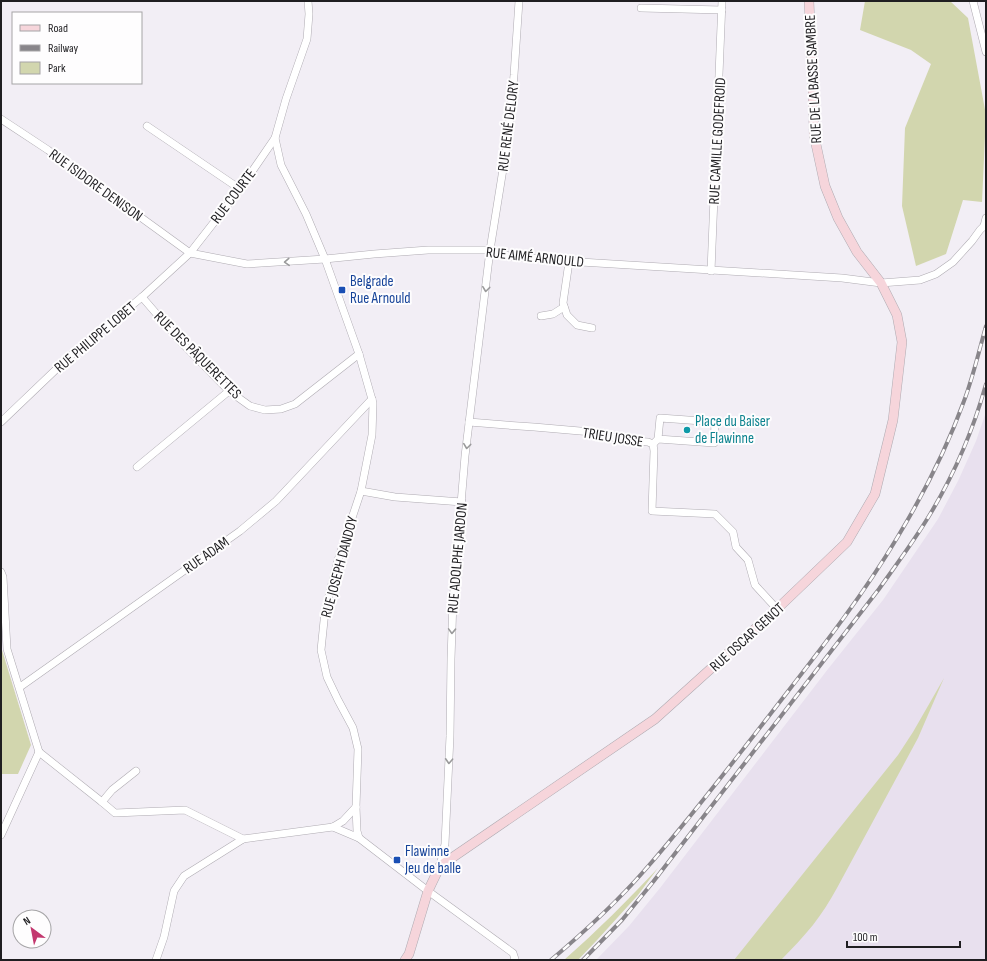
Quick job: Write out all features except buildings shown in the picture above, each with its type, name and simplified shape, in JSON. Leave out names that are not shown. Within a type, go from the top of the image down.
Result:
[{"type":"street","points":[[275,138],[286,99],[307,40],[309,14],[308,1]]},
{"type":"street","name":"RUE RENÉ DELORY","points":[[490,250],[508,138],[519,1]]},
{"type":"street","name":"RUE CAMILLE GODEFROID","points":[[711,271],[722,1]]},
{"type":"street","name":"RUE DE LA BASSE SAMBRE","points":[[809,1],[814,135],[825,186],[838,218],[857,252],[881,283]]},
{"type":"street","points":[[973,1],[986,52]]},
{"type":"street","points":[[641,8],[722,10]]},
{"type":"street","name":"RUE ISIDORE DENISON","points":[[1,119],[48,150],[190,253]]},
{"type":"street","points":[[147,126],[240,189]]},
{"type":"street","name":"RUE COURTE","points":[[190,253],[240,189],[275,138]]},
{"type":"street","name":"RUE JOSEPH DANDOY","points":[[275,138],[281,165],[306,214],[326,259],[359,354],[373,403],[372,435],[361,491],[338,560],[325,611],[321,650],[327,677],[353,728],[358,749],[356,807],[357,831],[360,838]]},
{"type":"street","points":[[985,226],[986,218]]},
{"type":"street","name":"RUE AIMÉ ARNOULD","points":[[190,253],[247,264],[428,250],[490,250],[509,256],[569,262],[842,278],[881,283],[920,280],[936,274],[953,262],[985,226]]},
{"type":"street","name":"RUE ADOLPHE JARDON","points":[[440,866],[445,844],[450,736],[450,659],[453,600],[470,422],[490,250]]},
{"type":"street","name":"RUE PHILIPPE LOBET","points":[[1,422],[69,357],[142,297],[190,253]]},
{"type":"street","points":[[569,262],[563,303],[564,307],[567,315],[577,324],[592,328]]},
{"type":"street","name":"RUE OSCAR GENOT","points":[[440,866],[655,719],[778,610],[847,542],[876,494],[893,420],[902,342],[897,315],[881,283]]},
{"type":"street","name":"RUE DES PÂQUERETTES","points":[[142,297],[179,340],[229,390],[250,406],[265,410],[281,409],[295,404],[359,354]]},
{"type":"street","points":[[541,316],[554,314],[564,307]]},
{"type":"street","points":[[137,466],[229,390]]},
{"type":"street","name":"RUE ADAM","points":[[20,687],[240,531],[276,502],[372,399]]},
{"type":"street","points":[[660,418],[702,420],[715,424],[714,443],[656,442],[660,418]]},
{"type":"street","name":"TRIEU JOSSE","points":[[470,422],[534,426],[603,434],[620,440],[656,442],[654,451],[652,511],[715,514],[733,532],[736,547],[748,560],[755,585],[778,610]]},
{"type":"street","points":[[361,491],[395,497],[462,502]]},
{"type":"street","points":[[1,572],[3,577],[7,649],[39,752],[115,813],[185,810],[244,839]]},
{"type":"street","points":[[1,835],[39,752]]},
{"type":"street","points":[[102,802],[112,790],[136,771]]},
{"type":"street","points":[[156,960],[164,937],[174,891],[184,876],[244,839],[333,827],[343,821],[356,807]]},
{"type":"street","points":[[333,827],[360,838],[428,891],[513,953],[514,960]]},
{"type":"street","points":[[405,960],[409,954],[428,891],[440,866]]},
{"type":"shaded area","points":[[986,412],[986,960],[596,960],[629,926],[660,888],[828,669],[883,600],[938,519],[958,481],[976,441]]},
{"type":"green space","points":[[865,1],[950,1],[968,18],[986,115],[982,202],[963,200],[946,254],[916,266],[902,206],[905,128],[931,64],[911,50],[860,30]]},
{"type":"green space","points":[[1,642],[2,650],[31,745],[18,774],[1,774]]},
{"type":"green space","points":[[944,678],[918,738],[834,893],[813,925],[781,960],[734,960],[898,755]]},
{"type":"green space","points":[[658,868],[638,895],[578,960],[564,960],[612,915]]},
{"type":"railway","points":[[551,960],[611,906],[673,838],[811,662],[864,589],[907,522],[942,454],[967,392],[986,326]]},
{"type":"railway","points":[[583,960],[622,920],[653,882],[879,589],[905,553],[929,516],[955,469],[969,436],[986,384]]},
{"type":"place","name":"Belgrade Rue Arnould","points":[[342,290]]},
{"type":"place","name":"Place du Baiser de Flawinne","points":[[687,430]]},
{"type":"place","name":"Flawinne Jeu de balle","points":[[397,860]]}]
